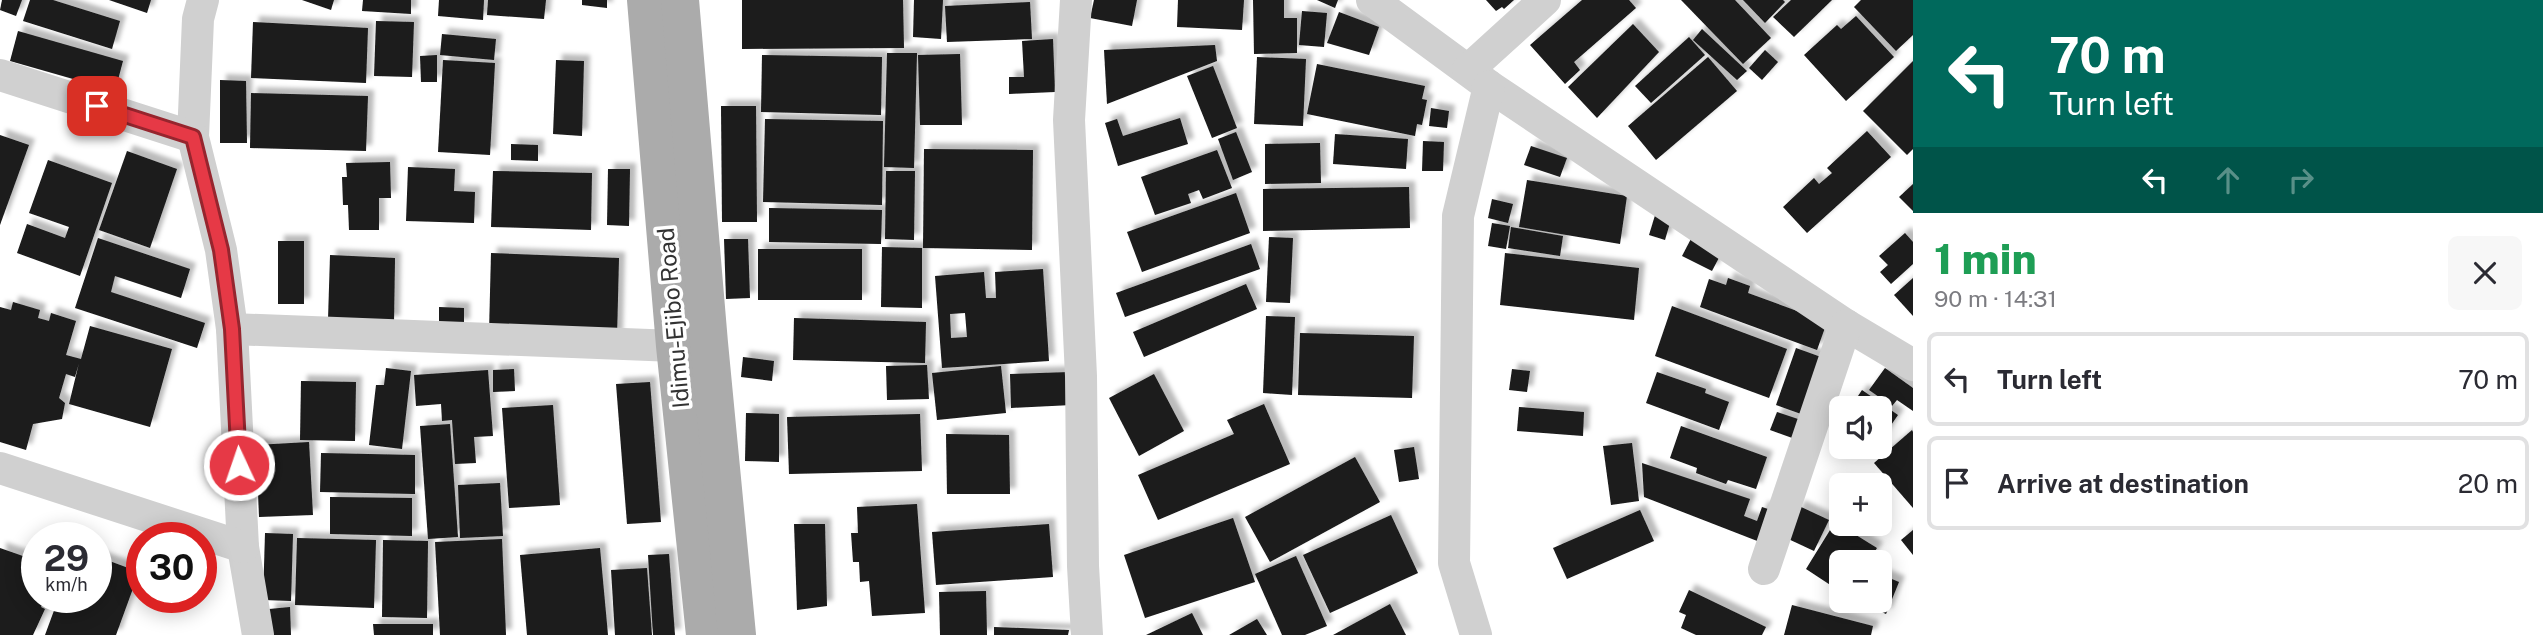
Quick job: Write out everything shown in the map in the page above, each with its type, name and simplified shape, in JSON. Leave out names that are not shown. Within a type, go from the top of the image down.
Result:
[{"type":"main road","name":"Idimu-Ejibo Road","points":[[646,0],[675,346],[705,635]]},
{"type":"main road","name":"Idimu-Ejibo Road","points":[[680,0],[706,316],[737,635]]},
{"type":"street","points":[[203,0],[198,19],[193,137],[221,250],[232,329],[243,547],[258,635]]},
{"type":"street","points":[[1076,0],[1069,120],[1081,376],[1083,566],[1087,635]]},
{"type":"street","points":[[1372,0],[1478,78],[1846,325],[1913,365]]},
{"type":"street","points":[[1476,635],[1454,563],[1458,216],[1478,78],[1545,0]]},
{"type":"street","points":[[0,75],[193,137]]},
{"type":"street","points":[[1764,569],[1846,325]]},
{"type":"street","points":[[232,329],[675,346]]},
{"type":"street","points":[[0,468],[243,547]]},
{"type":"building","points":[[2,0],[22,0],[16,16],[0,10]]},
{"type":"building","points":[[30,0],[53,0],[120,21],[112,49],[23,21]]},
{"type":"building","points":[[109,0],[151,0],[147,13]]},
{"type":"building","points":[[302,0],[334,0],[331,10]]},
{"type":"building","points":[[363,0],[411,0],[411,14],[362,11]]},
{"type":"building","points":[[439,0],[484,0],[483,20],[438,16]]},
{"type":"building","points":[[488,0],[546,0],[544,19],[487,15]]},
{"type":"building","points":[[582,0],[607,0],[607,8],[582,5]]},
{"type":"building","points":[[742,0],[903,0],[904,48],[742,49]]},
{"type":"building","points":[[914,0],[943,0],[941,39],[913,37]]},
{"type":"building","points":[[1094,0],[1137,0],[1132,26],[1090,18]]},
{"type":"building","points":[[1178,0],[1244,0],[1242,30],[1177,27]]},
{"type":"building","points":[[1253,0],[1284,0],[1284,18],[1297,18],[1297,53],[1254,54]]},
{"type":"building","points":[[1317,0],[1338,0],[1335,8]]},
{"type":"building","points":[[1486,0],[1514,0],[1504,9],[1502,7],[1496,11]]},
{"type":"building","points":[[1582,0],[1629,0],[1636,8],[1574,62],[1580,70],[1565,84],[1530,45]]},
{"type":"building","points":[[1681,0],[1735,0],[1771,38],[1743,64]]},
{"type":"building","points":[[1743,0],[1783,0],[1785,2],[1765,23]]},
{"type":"building","points":[[1791,0],[1832,0],[1794,37],[1773,17]]},
{"type":"building","points":[[1861,0],[1913,0],[1913,35],[1896,51],[1854,7]]},
{"type":"building","points":[[1030,2],[1032,39],[947,42],[945,6]]},
{"type":"building","points":[[1302,11],[1327,13],[1324,47],[1299,45]]},
{"type":"building","points":[[1339,12],[1379,27],[1369,55],[1327,43]]},
{"type":"building","points":[[1856,16],[1894,57],[1846,101],[1804,55],[1837,25],[1841,29]]},
{"type":"building","points":[[376,21],[414,22],[412,77],[374,76]]},
{"type":"building","points":[[253,22],[368,28],[366,83],[251,78]]},
{"type":"building","points":[[1633,24],[1659,52],[1597,118],[1568,87]]},
{"type":"building","points":[[1702,29],[1747,71],[1737,80],[1693,40]]},
{"type":"building","points":[[18,31],[123,61],[115,91],[10,61]]},
{"type":"building","points":[[442,34],[496,39],[494,60],[440,55]]},
{"type":"building","points":[[1689,37],[1705,55],[1651,103],[1635,86]]},
{"type":"building","points":[[1053,39],[1055,92],[1009,94],[1009,77],[1024,77],[1022,41]]},
{"type":"building","points":[[1215,45],[1217,61],[1107,104],[1104,50]]},
{"type":"building","points":[[1765,50],[1778,62],[1762,80],[1749,68]]},
{"type":"building","points":[[887,53],[917,53],[914,168],[884,167]]},
{"type":"building","points":[[960,54],[962,125],[920,125],[918,55]]},
{"type":"building","points":[[437,55],[437,82],[421,82],[420,56]]},
{"type":"building","points":[[762,55],[882,57],[881,115],[761,112]]},
{"type":"building","points":[[1257,57],[1306,59],[1303,126],[1254,124]]},
{"type":"building","points":[[1708,57],[1737,91],[1656,160],[1628,126]]},
{"type":"building","points":[[443,60],[495,63],[490,155],[438,152]]},
{"type":"building","points":[[556,60],[584,61],[582,136],[553,134]]},
{"type":"building","points":[[1913,61],[1913,149],[1907,155],[1863,111]]},
{"type":"building","points":[[1317,64],[1425,86],[1422,99],[1427,100],[1422,125],[1417,124],[1415,136],[1307,114]]},
{"type":"building","points":[[1213,66],[1237,128],[1212,138],[1187,76]]},
{"type":"building","points":[[220,80],[246,81],[247,143],[220,143]]},
{"type":"building","points":[[251,93],[368,96],[366,151],[250,148]]},
{"type":"building","points":[[721,106],[756,106],[757,222],[722,222]]},
{"type":"building","points":[[1431,108],[1449,111],[1447,128],[1429,126]]},
{"type":"building","points":[[1180,118],[1188,144],[1118,166],[1105,123],[1117,119],[1123,136]]},
{"type":"building","points":[[765,119],[883,121],[882,205],[763,202]]},
{"type":"building","points":[[1867,131],[1891,157],[1807,233],[1783,207],[1814,178],[1819,184],[1832,173],[1827,168]]},
{"type":"building","points":[[1236,132],[1252,172],[1233,180],[1218,139]]},
{"type":"building","points":[[1335,134],[1408,139],[1406,169],[1333,164]]},
{"type":"building","points":[[0,135],[29,145],[0,225]]},
{"type":"building","points":[[1423,141],[1444,142],[1443,171],[1422,171]]},
{"type":"building","points":[[1320,143],[1321,183],[1265,184],[1265,144]]},
{"type":"building","points":[[511,144],[538,145],[538,161],[511,160]]},
{"type":"building","points":[[1531,146],[1567,158],[1560,177],[1524,165]]},
{"type":"building","points":[[924,149],[1033,150],[1032,250],[923,248]]},
{"type":"building","points":[[1217,150],[1232,188],[1203,199],[1199,190],[1188,194],[1191,203],[1155,215],[1141,177]]},
{"type":"building","points":[[127,151],[177,169],[150,248],[99,230]]},
{"type":"building","points":[[48,160],[112,183],[80,276],[17,253],[27,224],[65,238],[69,227],[29,213]]},
{"type":"building","points":[[390,162],[391,198],[379,198],[379,230],[349,230],[348,205],[343,205],[342,177],[347,177],[346,163]]},
{"type":"building","points":[[408,167],[455,169],[454,191],[475,192],[474,223],[406,221]]},
{"type":"building","points":[[608,169],[630,169],[629,226],[607,225]]},
{"type":"building","points":[[493,171],[592,173],[591,230],[491,227]]},
{"type":"building","points":[[886,171],[915,171],[914,240],[885,239]]},
{"type":"building","points":[[1527,180],[1627,196],[1620,244],[1519,227]]},
{"type":"building","points":[[1913,184],[1913,211],[1899,197]]},
{"type":"building","points":[[1409,187],[1410,228],[1263,231],[1263,189]]},
{"type":"building","points":[[1236,193],[1250,233],[1142,272],[1127,232]]},
{"type":"building","points":[[1492,199],[1513,204],[1508,223],[1488,218]]},
{"type":"building","points":[[769,208],[882,210],[881,244],[769,242]]},
{"type":"building","points":[[1656,212],[1672,216],[1665,240],[1649,235]]},
{"type":"building","points":[[1492,223],[1510,226],[1506,249],[1488,246]]},
{"type":"building","points":[[1511,227],[1563,236],[1560,256],[1508,248]]},
{"type":"building","points":[[1905,233],[1913,242],[1913,264],[1891,284],[1880,272],[1888,265],[1879,256]]},
{"type":"building","points":[[1693,235],[1723,250],[1712,271],[1682,256]]},
{"type":"building","points":[[1269,237],[1293,238],[1290,303],[1266,302]]},
{"type":"building","points":[[98,238],[190,269],[181,298],[115,276],[111,292],[205,323],[197,348],[75,308]]},
{"type":"building","points":[[724,239],[748,239],[750,298],[726,299]]},
{"type":"building","points":[[278,241],[304,241],[304,304],[278,304]]},
{"type":"building","points":[[1251,244],[1260,269],[1125,317],[1116,293]]},
{"type":"building","points":[[882,247],[922,248],[922,308],[881,307]]},
{"type":"building","points":[[758,249],[862,249],[862,300],[758,300]]},
{"type":"building","points":[[491,253],[619,258],[617,337],[489,332]]},
{"type":"building","points":[[1505,253],[1639,268],[1634,320],[1500,305]]},
{"type":"building","points":[[330,255],[395,258],[394,322],[328,320]]},
{"type":"building","points":[[1043,269],[1049,361],[942,368],[935,276],[984,272],[986,298],[996,298],[995,272]],"holes":[[[965,313],[967,337],[951,338],[950,314]]]},
{"type":"building","points":[[1728,278],[1750,286],[1748,293],[1827,322],[1817,350],[1700,307],[1709,279],[1726,285]]},
{"type":"building","points":[[1913,278],[1913,316],[1894,295]]},
{"type":"building","points":[[1246,284],[1257,309],[1144,357],[1133,332]]},
{"type":"building","points":[[13,302],[40,310],[38,318],[49,321],[51,313],[76,321],[66,355],[81,359],[90,326],[172,349],[150,427],[69,404],[79,363],[75,377],[66,374],[59,398],[65,403],[62,419],[33,424],[26,450],[0,442],[0,307],[11,310]]},
{"type":"building","points":[[1672,306],[1787,349],[1769,398],[1655,356]]},
{"type":"building","points":[[439,307],[464,308],[464,325],[439,325]]},
{"type":"building","points":[[1266,316],[1295,317],[1292,395],[1263,393]]},
{"type":"building","points":[[794,318],[926,322],[925,363],[793,360]]},
{"type":"building","points":[[1300,333],[1414,336],[1412,398],[1298,395]]},
{"type":"building","points":[[1796,348],[1821,357],[1801,414],[1776,405]]},
{"type":"building","points":[[743,357],[774,361],[772,381],[741,377]]},
{"type":"building","points":[[927,365],[929,399],[887,400],[886,366]]},
{"type":"building","points":[[1001,366],[1006,413],[937,420],[932,373]]},
{"type":"building","points":[[386,368],[411,371],[402,449],[369,445],[376,385],[384,385]]},
{"type":"building","points":[[1885,368],[1913,388],[1913,411],[1897,400],[1892,406],[1892,396],[1878,396],[1869,390]]},
{"type":"building","points":[[514,369],[515,391],[493,392],[493,370]]},
{"type":"building","points":[[1512,369],[1530,371],[1527,392],[1509,390]]},
{"type":"building","points":[[488,370],[493,436],[474,437],[476,463],[455,464],[452,420],[442,421],[441,404],[416,406],[414,375]]},
{"type":"building","points":[[1070,372],[1072,405],[1011,408],[1010,374]]},
{"type":"building","points":[[1657,372],[1706,389],[1705,393],[1729,402],[1719,430],[1646,403]]},
{"type":"building","points":[[1154,374],[1184,431],[1139,456],[1109,398]]},
{"type":"building","points":[[301,381],[356,382],[355,441],[300,440]]},
{"type":"building","points":[[650,382],[661,522],[627,524],[616,384]]},
{"type":"building","points":[[1862,390],[1871,396],[1858,396]]},
{"type":"building","points":[[1264,404],[1290,464],[1158,520],[1138,475],[1234,434],[1227,420]]},
{"type":"building","points":[[553,405],[560,505],[509,508],[502,408]]},
{"type":"building","points":[[1519,407],[1584,412],[1583,436],[1517,431]]},
{"type":"building","points":[[1892,411],[1898,415],[1892,424]]},
{"type":"building","points":[[1777,412],[1801,420],[1795,439],[1770,430]]},
{"type":"building","points":[[746,413],[779,414],[779,462],[745,461]]},
{"type":"building","points":[[920,414],[922,471],[789,474],[787,417]]},
{"type":"building","points":[[450,424],[458,537],[428,539],[420,426]]},
{"type":"building","points":[[1681,426],[1767,457],[1756,489],[1728,480],[1726,484],[1696,473],[1697,468],[1670,458]]},
{"type":"building","points":[[1912,430],[1913,508],[1892,484],[1892,473],[1883,473],[1874,463],[1879,459],[1892,459],[1892,447]]},
{"type":"building","points":[[946,434],[1009,435],[1010,494],[947,494]]},
{"type":"building","points":[[309,442],[313,515],[259,517],[256,445]]},
{"type":"building","points":[[1632,443],[1639,501],[1611,505],[1603,446]]},
{"type":"building","points":[[1414,447],[1419,479],[1399,482],[1394,450]]},
{"type":"building","points":[[321,453],[415,455],[415,494],[320,492]]},
{"type":"building","points":[[1355,457],[1380,502],[1270,562],[1245,517]]},
{"type":"building","points":[[1642,463],[1750,499],[1744,516],[1757,521],[1762,507],[1774,511],[1765,544],[1644,497]]},
{"type":"building","points":[[500,483],[503,536],[460,538],[458,485]]},
{"type":"building","points":[[330,497],[412,498],[412,536],[330,534]]},
{"type":"building","points":[[917,504],[925,613],[872,616],[869,581],[860,582],[859,562],[853,562],[851,533],[858,533],[857,507]]},
{"type":"building","points":[[1799,506],[1829,520],[1814,551],[1784,537]]},
{"type":"building","points":[[1640,510],[1654,541],[1567,579],[1553,548]]},
{"type":"building","points":[[1391,515],[1418,573],[1330,613],[1303,555]]},
{"type":"building","points":[[1233,518],[1255,582],[1145,618],[1124,555]]},
{"type":"building","points":[[794,524],[825,524],[827,606],[797,610]]},
{"type":"building","points":[[1049,524],[1053,577],[936,585],[932,532]]},
{"type":"building","points":[[1913,530],[1913,555],[1901,540]]},
{"type":"building","points":[[1829,532],[1829,536],[1858,536],[1877,548],[1829,550],[1829,584],[1806,569]]},
{"type":"building","points":[[265,533],[293,534],[291,601],[263,600]]},
{"type":"building","points":[[297,538],[376,540],[374,608],[295,605]]},
{"type":"building","points":[[502,539],[506,635],[440,635],[435,542]]},
{"type":"building","points":[[383,540],[428,541],[427,618],[382,617]]},
{"type":"building","points":[[0,548],[21,555],[21,613],[43,613],[33,635],[0,635]]},
{"type":"building","points":[[600,548],[608,635],[527,635],[520,555]]},
{"type":"building","points":[[669,554],[675,635],[653,635],[648,555]]},
{"type":"building","points":[[1296,556],[1327,626],[1305,635],[1282,635],[1255,574]]},
{"type":"building","points":[[112,562],[126,567],[126,608],[116,635],[45,635],[53,613],[112,613]]},
{"type":"building","points":[[647,568],[652,635],[615,635],[611,570]]},
{"type":"building","points":[[1892,579],[1899,582],[1892,599]]},
{"type":"building","points":[[1689,590],[1766,627],[1762,635],[1696,635],[1681,628],[1686,615],[1679,612]]},
{"type":"building","points":[[986,591],[987,635],[940,635],[939,592]]},
{"type":"building","points":[[1390,604],[1406,635],[1333,635]]},
{"type":"building","points":[[1792,605],[1873,626],[1871,635],[1784,635]]},
{"type":"building","points":[[290,607],[291,635],[271,635],[269,609]]},
{"type":"building","points":[[1192,613],[1203,635],[1146,635]]},
{"type":"building","points":[[1257,619],[1267,635],[1229,635]]},
{"type":"building","points":[[373,624],[433,624],[433,635],[374,635]]},
{"type":"building","points":[[994,627],[1069,630],[1068,635],[994,635]]},
{"type":"route","points":[[97,106],[193,137],[221,250],[232,329],[239,465]]}]
